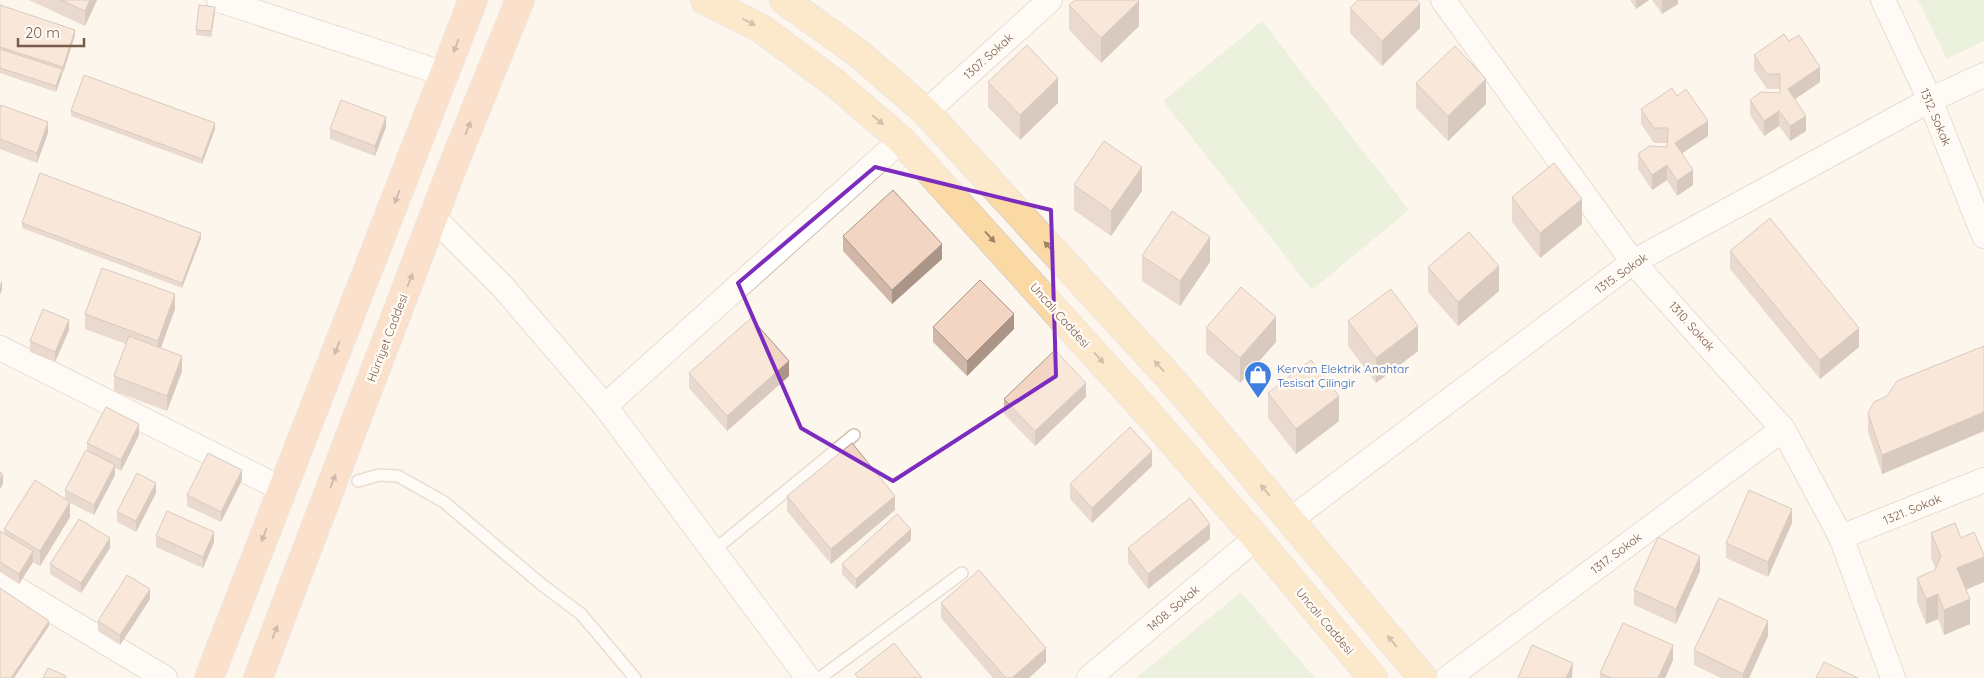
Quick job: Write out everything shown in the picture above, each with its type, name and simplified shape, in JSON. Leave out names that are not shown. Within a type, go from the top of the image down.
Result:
[{"type":"highway","points":[[209,678],[473,0]]},
{"type":"highway","name":"Hürriyet Caddesi","points":[[258,678],[433,218],[520,0]]},
{"type":"main road","name":"Uncalı Caddesi","points":[[705,0],[762,29],[836,84],[901,140],[1145,410],[1256,538],[1372,678]]},
{"type":"main road","points":[[784,0],[858,53],[926,112],[1178,388],[1423,678]]},
{"type":"street","points":[[219,0],[445,74]]},
{"type":"street","name":"1307. Sokak","points":[[926,112],[1050,0]]},
{"type":"street","name":"1310. Sokak","points":[[1443,0],[1634,262],[1784,429],[1841,537],[1893,678]]},
{"type":"street","name":"1312. Sokak","points":[[1883,0],[1930,100],[1984,236]]},
{"type":"street","name":"1315. Sokak","points":[[1290,520],[1634,262],[1930,100],[1984,75]]},
{"type":"street","points":[[605,406],[901,140]]},
{"type":"street","points":[[433,218],[502,286],[605,406],[808,678]]},
{"type":"street","points":[[0,348],[282,489]]},
{"type":"street","name":"1317. Sokak","points":[[1448,678],[1784,429]]},
{"type":"street","name":"1321. Sokak","points":[[1841,537],[1984,480]]},
{"type":"street","name":"1408. Sokak","points":[[1089,678],[1256,538]]},
{"type":"street","points":[[0,579],[165,678]]},
{"type":"lane","points":[[713,551],[854,435]]},
{"type":"lane","points":[[358,481],[379,475],[398,476],[444,502],[541,584],[581,614],[635,678]]},
{"type":"lane","points":[[820,678],[962,573]]},
{"type":"highlighted area","points":[[875,167],[1051,210],[1056,376],[893,481],[801,428],[738,283]]},
{"type":"green space","points":[[1918,0],[1984,0],[1984,41],[1947,59]]},
{"type":"green space","points":[[1262,21],[1409,210],[1312,290],[1163,101]]},
{"type":"green space","points":[[1241,592],[1315,678],[1136,678]]},
{"type":"building","points":[[61,0],[90,0],[85,11]]},
{"type":"building","points":[[1075,0],[1139,1],[1101,38],[1069,5]]},
{"type":"building","points":[[1358,0],[1417,0],[1420,4],[1382,41],[1350,8]]},
{"type":"building","points":[[0,5],[75,30],[63,67],[0,47]]},
{"type":"building","points":[[199,5],[215,7],[211,31],[196,30]]},
{"type":"building","points":[[1784,34],[1789,41],[1799,35],[1820,67],[1788,89],[1806,116],[1790,126],[1779,111],[1764,121],[1750,100],[1761,92],[1780,93],[1780,74],[1767,74],[1754,55]]},
{"type":"building","points":[[1027,45],[1058,78],[1020,115],[988,82]]},
{"type":"building","points":[[1455,46],[1486,79],[1448,116],[1416,83]]},
{"type":"building","points":[[0,49],[62,69],[56,86],[0,68]]},
{"type":"building","points":[[84,75],[215,123],[202,159],[71,111]]},
{"type":"building","points":[[1672,88],[1677,96],[1686,89],[1708,121],[1675,143],[1693,170],[1677,181],[1667,165],[1652,175],[1638,154],[1649,146],[1667,147],[1668,128],[1654,128],[1641,109]]},
{"type":"building","points":[[341,100],[386,117],[375,146],[330,129]]},
{"type":"building","points":[[1,105],[48,122],[37,153],[0,139]]},
{"type":"building","points":[[1104,141],[1142,167],[1111,211],[1074,185]]},
{"type":"building","points":[[1554,163],[1582,199],[1540,233],[1512,197]]},
{"type":"building","points":[[40,173],[201,233],[182,283],[22,223]]},
{"type":"building","points":[[893,190],[942,244],[892,290],[843,236]]},
{"type":"building","points":[[1172,211],[1210,237],[1180,281],[1142,256]]},
{"type":"building","points":[[1770,218],[1859,328],[1820,360],[1730,251]]},
{"type":"building","points":[[1469,232],[1499,266],[1458,302],[1428,267]]},
{"type":"building","points":[[102,268],[175,294],[158,341],[85,314]]},
{"type":"building","points":[[980,280],[1014,314],[967,361],[933,327]]},
{"type":"building","points":[[1241,287],[1276,317],[1240,358],[1206,328]]},
{"type":"building","points":[[1391,289],[1418,326],[1376,358],[1348,321]]},
{"type":"building","points":[[43,309],[69,320],[55,352],[30,341]]},
{"type":"building","points":[[751,318],[789,361],[727,416],[689,373]]},
{"type":"building","points":[[129,336],[182,356],[167,396],[114,376]]},
{"type":"building","points":[[1984,346],[1984,412],[1882,455],[1868,413],[1874,402],[1887,396],[1897,381]]},
{"type":"building","points":[[1055,350],[1086,383],[1035,431],[1004,399]]},
{"type":"building","points":[[1311,360],[1339,396],[1296,429],[1268,393]]},
{"type":"building","points":[[106,407],[139,424],[121,460],[87,443]]},
{"type":"building","points":[[1130,427],[1152,451],[1092,508],[1070,484]]},
{"type":"building","points":[[852,443],[895,496],[831,549],[787,496]]},
{"type":"building","points":[[86,450],[115,465],[94,505],[65,490]]},
{"type":"building","points":[[208,453],[242,470],[221,512],[187,495]]},
{"type":"building","points":[[137,473],[156,483],[136,521],[117,512]]},
{"type":"building","points":[[35,480],[70,502],[40,551],[4,529]]},
{"type":"building","points":[[1749,490],[1792,509],[1768,562],[1726,543]]},
{"type":"building","points":[[1190,498],[1210,524],[1148,574],[1128,548]]},
{"type":"building","points":[[167,511],[214,532],[203,557],[156,536]]},
{"type":"building","points":[[897,514],[911,529],[856,579],[842,564]]},
{"type":"building","points":[[79,519],[110,538],[81,583],[50,564]]},
{"type":"building","points":[[1955,523],[1961,538],[1974,532],[1984,557],[1957,568],[1970,599],[1944,610],[1938,594],[1926,599],[1917,578],[1935,570],[1941,556],[1931,533]]},
{"type":"building","points":[[0,531],[33,551],[19,574],[0,562]]},
{"type":"building","points":[[1658,537],[1700,556],[1676,609],[1634,590]]},
{"type":"building","points":[[979,570],[1046,648],[1012,678],[1006,678],[941,603]]},
{"type":"building","points":[[127,575],[150,589],[120,635],[98,621]]},
{"type":"building","points":[[0,588],[49,621],[11,678],[0,678]]},
{"type":"building","points":[[1719,598],[1768,621],[1743,674],[1694,650]]},
{"type":"building","points":[[1623,623],[1673,645],[1658,678],[1611,678],[1600,673]]},
{"type":"building","points":[[894,643],[922,678],[858,678],[855,674]]},
{"type":"building","points":[[1532,645],[1573,663],[1566,678],[1518,678]]},
{"type":"building","points":[[1824,662],[1858,678],[1816,678]]},
{"type":"building","points":[[48,668],[66,676],[65,678],[43,678]]},
{"type":"place","name":"Kervan Elektrik Anahtar Tesisat Çilingir","points":[[1258,399]]}]
